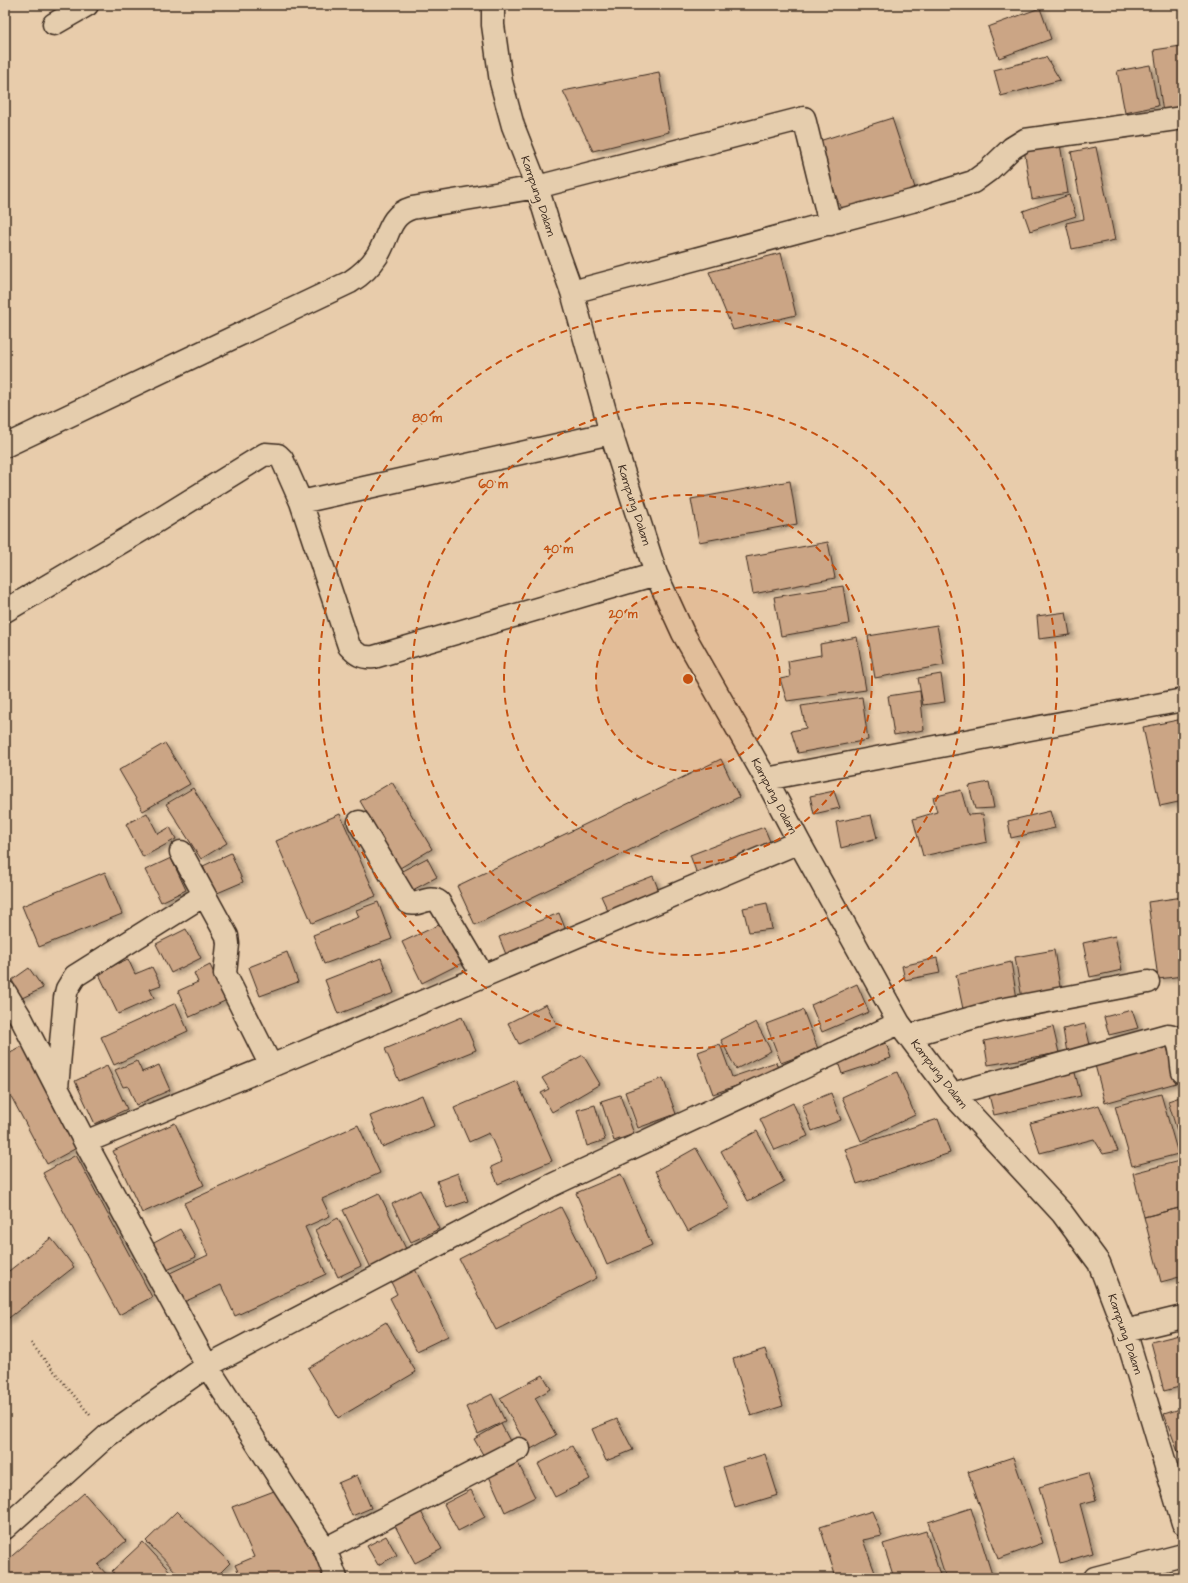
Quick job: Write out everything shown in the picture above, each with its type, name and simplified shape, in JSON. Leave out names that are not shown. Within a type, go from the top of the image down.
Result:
[{"type":"street","points":[[54,24],[87,5]]},
{"type":"street","name":"Kampung Dalam","points":[[493,5],[493,25],[501,82],[513,126],[537,187],[552,236],[572,292],[611,433],[656,574],[683,633],[766,779],[798,842],[904,1029],[952,1094],[1062,1213],[1083,1238],[1099,1263],[1126,1331],[1183,1523]]},
{"type":"street","points":[[5,446],[350,282],[367,269],[378,255],[394,219],[405,210],[537,187],[804,118],[830,224]]},
{"type":"street","points":[[572,292],[912,202],[973,182],[988,171],[1012,148],[1025,140],[1183,118]]},
{"type":"street","points":[[301,502],[611,433]]},
{"type":"street","points":[[5,611],[157,521],[265,454],[278,455],[282,459],[301,502],[349,646],[356,654],[365,658],[374,657],[656,574]]},
{"type":"street","points":[[766,779],[1183,700]]},
{"type":"street","points":[[359,822],[407,902],[411,904],[434,899],[439,902],[483,976]]},
{"type":"street","points":[[86,1142],[271,1066],[798,842]]},
{"type":"street","points":[[181,852],[226,936],[228,944],[225,972],[226,977],[271,1066]]},
{"type":"street","points":[[57,1088],[65,998],[67,989],[74,976],[204,895]]},
{"type":"street","points":[[5,1528],[107,1436],[207,1366],[550,1186],[904,1029],[1148,982]]},
{"type":"street","points":[[5,992],[21,1018],[57,1088],[207,1366],[325,1549],[336,1578]]},
{"type":"street","points":[[952,1094],[1167,1035],[1173,1036],[1178,1040],[1183,1072]]},
{"type":"street","points":[[1126,1331],[1183,1317]]},
{"type":"street","points":[[325,1549],[519,1449]]},
{"type":"street","points":[[1095,1578],[1183,1555]]},
{"type":"path","points":[[30,1343],[107,1436]]},
{"type":"building","points":[[1040,8],[1051,39],[999,58],[988,27]]},
{"type":"building","points":[[1181,46],[1183,110],[1163,113],[1154,50]]},
{"type":"building","points":[[1046,57],[1060,80],[1001,96],[994,70]]},
{"type":"building","points":[[1150,65],[1158,106],[1125,113],[1117,71]]},
{"type":"building","points":[[659,72],[669,132],[593,151],[563,91]]},
{"type":"building","points":[[892,118],[916,191],[845,220],[816,142]]},
{"type":"building","points":[[1060,144],[1068,193],[1032,199],[1024,149]]},
{"type":"building","points":[[1096,147],[1115,240],[1072,249],[1066,223],[1084,219],[1071,152]]},
{"type":"building","points":[[1069,195],[1076,216],[1030,231],[1023,211]]},
{"type":"building","points":[[781,253],[796,315],[733,330],[709,272]]},
{"type":"building","points":[[790,481],[797,524],[699,542],[691,499]]},
{"type":"building","points":[[828,542],[835,578],[753,594],[746,557]]},
{"type":"building","points":[[843,586],[849,624],[781,636],[774,597]]},
{"type":"building","points":[[1066,612],[1070,635],[1039,639],[1037,616]]},
{"type":"building","points":[[937,625],[944,665],[875,678],[868,636]]},
{"type":"building","points":[[857,637],[866,690],[787,701],[780,679],[790,677],[788,661],[821,655],[820,644]]},
{"type":"building","points":[[941,674],[945,702],[923,705],[918,678]]},
{"type":"building","points":[[920,691],[924,730],[894,735],[888,696]]},
{"type":"building","points":[[862,697],[868,740],[798,753],[791,731],[806,728],[801,706]]},
{"type":"building","points":[[1183,719],[1183,801],[1160,806],[1143,727]]},
{"type":"building","points":[[165,743],[190,784],[143,811],[119,770]]},
{"type":"building","points":[[721,759],[739,797],[475,925],[457,886]]},
{"type":"building","points":[[392,782],[432,849],[400,868],[360,801]]},
{"type":"building","points":[[989,782],[994,808],[975,809],[969,786]]},
{"type":"building","points":[[193,788],[227,843],[201,859],[166,804]]},
{"type":"building","points":[[961,790],[968,815],[983,814],[987,842],[923,856],[913,819],[937,812],[933,797]]},
{"type":"building","points":[[834,791],[840,808],[814,814],[810,796]]},
{"type":"building","points":[[1050,811],[1055,828],[1011,838],[1008,821]]},
{"type":"building","points":[[147,813],[158,834],[170,827],[176,839],[143,857],[126,824]]},
{"type":"building","points":[[340,814],[376,896],[312,923],[276,841]]},
{"type":"building","points":[[871,815],[877,838],[841,848],[836,822]]},
{"type":"building","points":[[764,827],[772,846],[697,874],[690,855]]},
{"type":"building","points":[[231,853],[243,882],[215,894],[203,866]]},
{"type":"building","points":[[171,858],[186,890],[161,902],[145,870]]},
{"type":"building","points":[[427,858],[437,877],[411,891],[400,872]]},
{"type":"building","points":[[105,872],[122,914],[39,947],[22,906]]},
{"type":"building","points":[[653,876],[659,891],[608,911],[601,896]]},
{"type":"building","points":[[1183,897],[1183,976],[1158,979],[1148,902]]},
{"type":"building","points":[[378,902],[392,939],[324,964],[313,935],[359,917],[356,910]]},
{"type":"building","points":[[767,903],[772,929],[749,932],[743,908]]},
{"type":"building","points":[[559,913],[567,933],[507,957],[499,937]]},
{"type":"building","points":[[443,923],[462,963],[422,983],[402,942]]},
{"type":"building","points":[[186,929],[201,958],[171,973],[156,944]]},
{"type":"building","points":[[1115,936],[1122,970],[1090,977],[1083,943]]},
{"type":"building","points":[[1054,950],[1061,993],[1022,999],[1015,957]]},
{"type":"building","points":[[287,952],[298,982],[260,996],[249,967]]},
{"type":"building","points":[[381,958],[394,993],[338,1014],[325,980]]},
{"type":"building","points":[[937,958],[940,973],[905,980],[902,966]]},
{"type":"building","points":[[128,959],[135,974],[152,967],[161,985],[150,989],[154,998],[118,1014],[98,972]]},
{"type":"building","points":[[1011,962],[1017,999],[963,1009],[956,975]]},
{"type":"building","points":[[210,965],[227,1000],[190,1017],[178,991],[198,982],[194,973]]},
{"type":"building","points":[[29,968],[43,988],[20,999],[12,980]]},
{"type":"building","points":[[857,984],[869,1012],[822,1032],[811,1005]]},
{"type":"building","points":[[176,1003],[188,1031],[114,1065],[101,1037]]},
{"type":"building","points":[[546,1004],[557,1025],[519,1044],[508,1023]]},
{"type":"building","points":[[803,1010],[818,1049],[781,1063],[766,1024]]},
{"type":"building","points":[[1132,1010],[1138,1028],[1109,1035],[1104,1017]]},
{"type":"building","points":[[462,1017],[476,1050],[399,1081],[385,1049]]},
{"type":"building","points":[[756,1022],[771,1051],[736,1069],[721,1040]]},
{"type":"building","points":[[1085,1024],[1091,1049],[1067,1053],[1063,1029]]},
{"type":"building","points":[[1053,1027],[1059,1053],[988,1065],[984,1041]]},
{"type":"building","points":[[28,1043],[82,1145],[47,1164],[5,1085],[5,1056]]},
{"type":"building","points":[[886,1043],[891,1058],[842,1074],[837,1059]]},
{"type":"building","points":[[720,1044],[732,1077],[776,1062],[779,1071],[713,1094],[698,1052]]},
{"type":"building","points":[[1167,1046],[1176,1083],[1105,1103],[1095,1065]]},
{"type":"building","points":[[583,1055],[600,1084],[552,1112],[541,1093],[549,1089],[542,1078]]},
{"type":"building","points":[[137,1061],[142,1072],[159,1065],[170,1090],[136,1105],[128,1086],[123,1087],[115,1070]]},
{"type":"building","points":[[107,1066],[127,1109],[95,1124],[75,1081]]},
{"type":"building","points":[[1074,1069],[1081,1096],[994,1115],[989,1095]]},
{"type":"building","points":[[897,1072],[915,1115],[861,1141],[842,1097]]},
{"type":"building","points":[[663,1078],[676,1114],[638,1128],[625,1092]]},
{"type":"building","points":[[517,1081],[552,1161],[498,1184],[491,1167],[502,1162],[489,1133],[469,1142],[454,1108]]},
{"type":"building","points":[[831,1093],[841,1120],[812,1131],[802,1105]]},
{"type":"building","points":[[1161,1094],[1178,1154],[1132,1166],[1115,1106]]},
{"type":"building","points":[[422,1095],[434,1126],[382,1147],[370,1116]]},
{"type":"building","points":[[620,1095],[634,1134],[614,1141],[601,1101]]},
{"type":"building","points":[[1183,1096],[1183,1151],[1168,1101]]},
{"type":"building","points":[[793,1103],[808,1136],[775,1150],[760,1119]]},
{"type":"building","points":[[595,1105],[605,1140],[587,1146],[577,1110]]},
{"type":"building","points":[[1099,1105],[1118,1151],[1103,1154],[1094,1139],[1040,1153],[1030,1123]]},
{"type":"building","points":[[938,1119],[950,1153],[857,1184],[845,1149]]},
{"type":"building","points":[[175,1123],[204,1185],[142,1213],[113,1151]]},
{"type":"building","points":[[358,1125],[380,1173],[322,1199],[330,1216],[305,1227],[326,1274],[235,1316],[221,1285],[184,1302],[170,1273],[208,1255],[184,1203]]},
{"type":"building","points":[[757,1131],[784,1182],[748,1201],[721,1151]]},
{"type":"building","points":[[696,1148],[730,1208],[688,1231],[655,1171]]},
{"type":"building","points":[[76,1155],[152,1297],[119,1315],[43,1173]]},
{"type":"building","points":[[1183,1160],[1183,1207],[1144,1217],[1133,1173]]},
{"type":"building","points":[[458,1173],[468,1201],[447,1208],[437,1181]]},
{"type":"building","points":[[621,1174],[652,1245],[607,1265],[576,1193]]},
{"type":"building","points":[[420,1190],[439,1229],[411,1242],[392,1204]]},
{"type":"building","points":[[379,1193],[407,1251],[371,1268],[343,1210]]},
{"type":"building","points":[[561,1207],[597,1278],[496,1330],[459,1259]]},
{"type":"building","points":[[1183,1207],[1183,1276],[1161,1282],[1144,1217]]},
{"type":"building","points":[[338,1218],[361,1266],[338,1277],[315,1230]]},
{"type":"building","points":[[180,1229],[196,1257],[167,1270],[152,1244]]},
{"type":"building","points":[[51,1238],[74,1267],[5,1321],[5,1274]]},
{"type":"building","points":[[415,1269],[448,1336],[417,1351],[390,1298],[397,1294],[391,1282]]},
{"type":"building","points":[[386,1322],[416,1372],[338,1418],[308,1368]]},
{"type":"building","points":[[1179,1335],[1183,1351],[1183,1386],[1164,1391],[1151,1342]]},
{"type":"building","points":[[765,1349],[783,1406],[751,1416],[733,1359]]},
{"type":"building","points":[[543,1375],[551,1389],[535,1398],[556,1435],[529,1450],[500,1398]]},
{"type":"building","points":[[492,1394],[505,1421],[478,1434],[466,1407]]},
{"type":"building","points":[[1183,1408],[1183,1450],[1178,1452],[1164,1414]]},
{"type":"building","points":[[617,1419],[633,1450],[606,1461],[592,1429]]},
{"type":"building","points":[[501,1424],[511,1443],[485,1458],[474,1439]]},
{"type":"building","points":[[572,1446],[590,1479],[555,1497],[538,1464]]},
{"type":"building","points":[[765,1454],[778,1495],[735,1508],[723,1467]]},
{"type":"building","points":[[1013,1457],[1043,1543],[998,1559],[968,1472]]},
{"type":"building","points":[[517,1461],[535,1497],[505,1512],[488,1474]]},
{"type":"building","points":[[1088,1473],[1096,1500],[1080,1504],[1093,1553],[1060,1563],[1039,1487]]},
{"type":"building","points":[[357,1475],[371,1508],[352,1516],[338,1483]]},
{"type":"building","points":[[282,1488],[325,1578],[241,1578],[235,1565],[254,1557],[232,1507]]},
{"type":"building","points":[[471,1490],[485,1517],[458,1531],[444,1504]]},
{"type":"building","points":[[84,1493],[126,1541],[98,1565],[110,1578],[5,1578],[5,1562]]},
{"type":"building","points":[[971,1508],[993,1578],[946,1578],[928,1522]]},
{"type":"building","points":[[420,1510],[442,1549],[415,1563],[394,1524]]},
{"type":"building","points":[[177,1511],[230,1563],[215,1578],[182,1578],[146,1541]]},
{"type":"building","points":[[872,1511],[882,1536],[863,1540],[877,1578],[836,1578],[820,1527]]},
{"type":"building","points":[[926,1531],[941,1578],[894,1578],[883,1544]]},
{"type":"building","points":[[386,1536],[397,1555],[378,1565],[367,1546]]},
{"type":"building","points":[[143,1542],[176,1578],[118,1578],[112,1571]]}]
